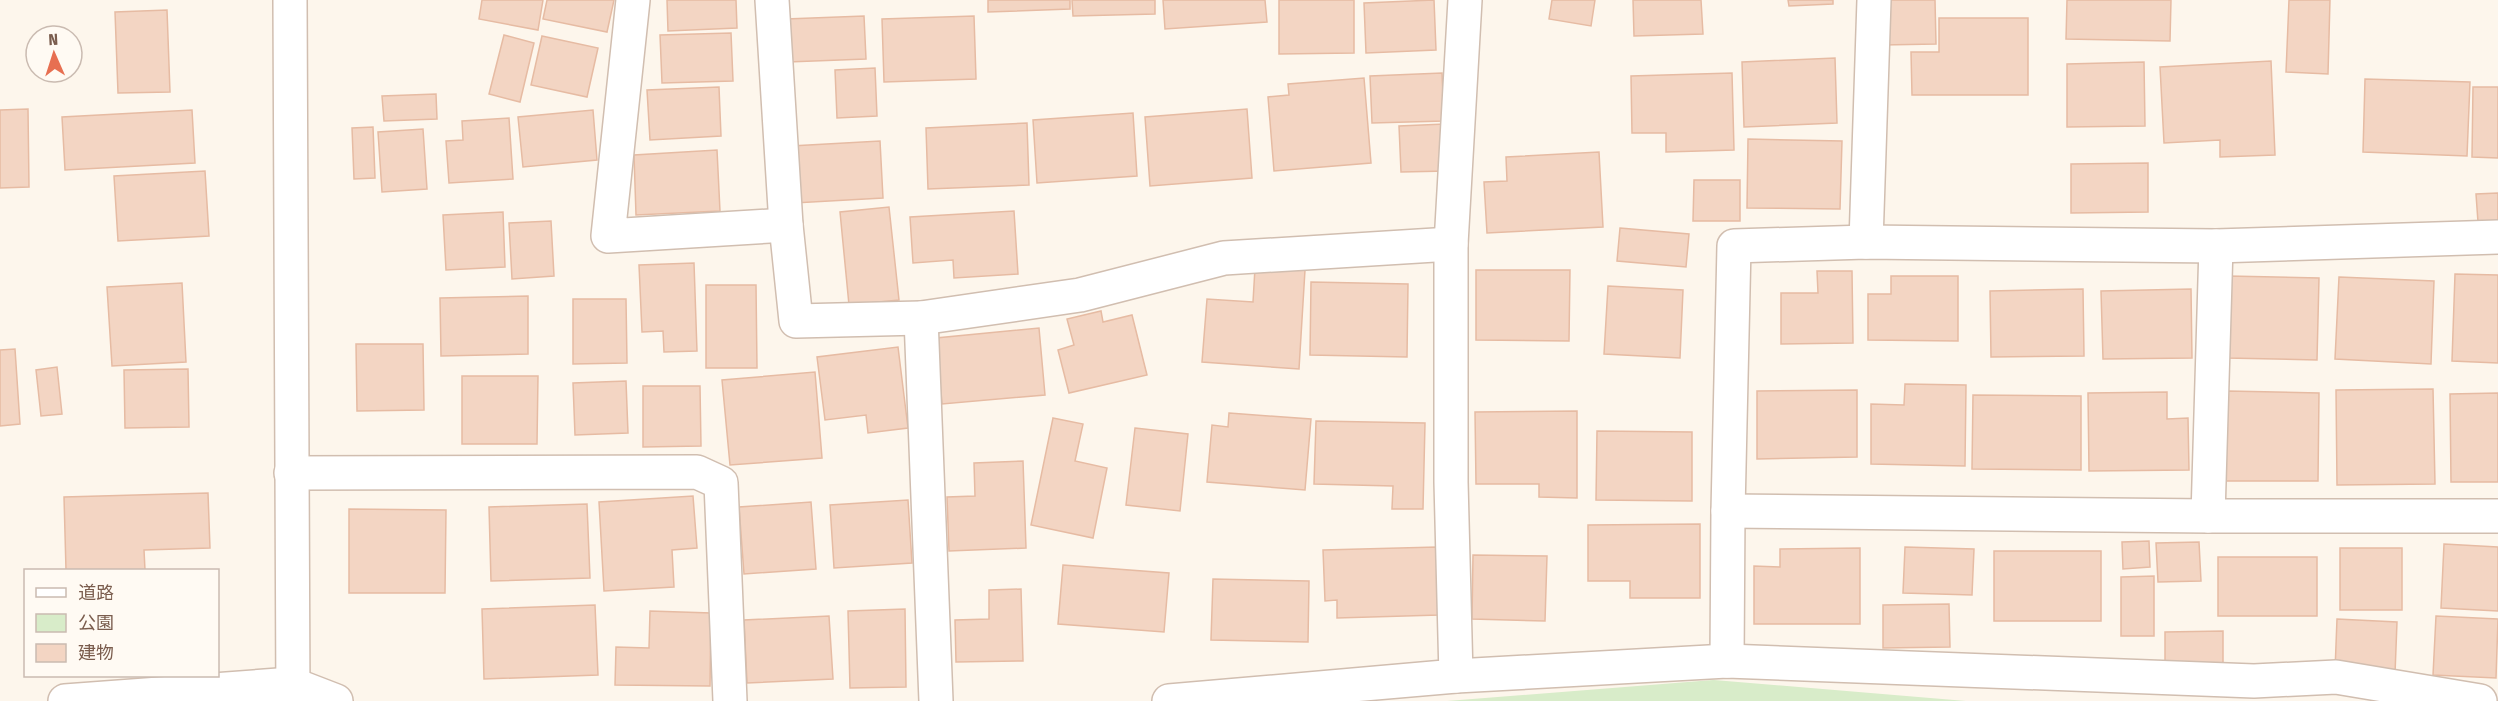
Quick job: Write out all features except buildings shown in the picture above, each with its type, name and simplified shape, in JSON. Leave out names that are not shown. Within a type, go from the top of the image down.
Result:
[{"type":"street","points":[[290,0],[292,692]]},
{"type":"street","points":[[633,0],[608,236],[786,225]]},
{"type":"street","points":[[772,0],[786,225],[796,321],[921,318],[1080,295],[1224,258],[1451,244]]},
{"type":"street","points":[[1456,676],[1451,483],[1451,244],[1465,0]]},
{"type":"street","points":[[1866,242],[1874,0]]},
{"type":"street","points":[[1727,661],[1734,246],[1866,242],[2216,246],[2498,237]]},
{"type":"street","points":[[2208,516],[2216,246]]},
{"type":"street","points":[[921,318],[936,701]]},
{"type":"street","points":[[291,473],[697,472],[721,483],[730,701]]},
{"type":"street","points":[[1728,511],[2208,516],[2498,516]]},
{"type":"street","points":[[1169,701],[1456,676],[1727,661],[2254,681],[2336,677],[2480,701]]},
{"type":"street","points":[[65,701],[292,692],[336,701]]},
{"type":"green space","points":[[1713,680],[1966,701],[1447,701]]}]
